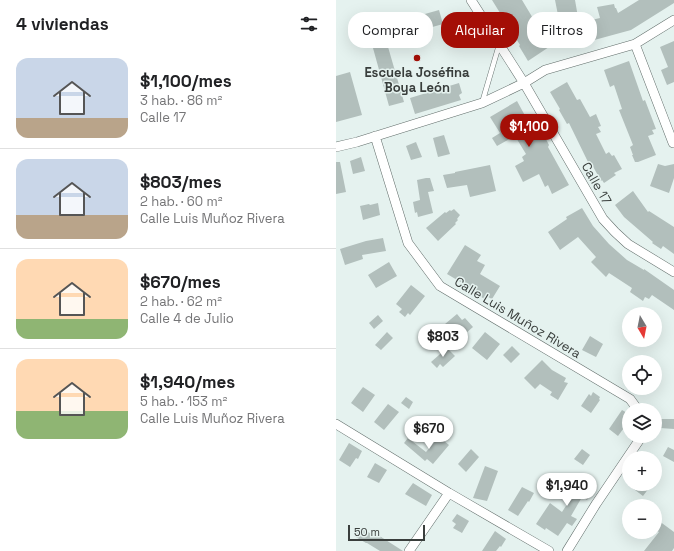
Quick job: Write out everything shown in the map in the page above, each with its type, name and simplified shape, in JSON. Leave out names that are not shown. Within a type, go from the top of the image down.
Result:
[{"type":"street","name":"Calle 17","points":[[471,0],[479,12]]},
{"type":"street","points":[[336,148],[482,103],[524,83],[544,70],[635,44],[674,20]]},
{"type":"street","points":[[635,44],[673,142]]},
{"type":"street","name":"Calle 17","points":[[502,48],[603,219],[628,244],[674,272]]},
{"type":"street","name":"Calle Luis Muñoz Rivera","points":[[375,136],[408,243],[440,286],[630,398],[633,403]]},
{"type":"street","points":[[336,424],[449,493],[549,551]]},
{"type":"street","points":[[567,551],[596,504],[637,443]]},
{"type":"street","points":[[409,551],[449,493]]},
{"type":"lane","points":[[482,103],[498,48]]},
{"type":"building","points":[[492,0],[522,0],[529,12],[527,12],[527,48],[548,48],[528,61],[519,46],[519,12],[499,12]]},
{"type":"building","points":[[555,0],[575,0],[577,12],[557,12]]},
{"type":"building","points":[[639,0],[674,0],[674,3],[631,30],[597,39],[597,19],[600,18],[597,7],[614,4],[618,13]]},
{"type":"building","points":[[439,10],[441,25],[433,27],[432,12]]},
{"type":"building","points":[[674,41],[674,82],[667,85],[661,70],[668,67],[660,47]]},
{"type":"building","points":[[373,48],[388,48],[404,102],[389,106]]},
{"type":"building","points":[[629,61],[643,101],[645,100],[656,129],[652,130],[654,134],[648,136],[656,155],[638,162],[635,162],[632,155],[630,147],[633,145],[619,110],[622,109],[614,85],[610,87],[604,70]]},
{"type":"building","points":[[350,72],[362,115],[336,122],[336,76]]},
{"type":"building","points":[[567,82],[577,100],[580,99],[590,117],[596,114],[601,126],[598,127],[601,132],[596,134],[606,154],[609,152],[612,156],[614,155],[622,169],[614,173],[616,175],[604,183],[602,180],[601,181],[590,161],[588,162],[569,123],[567,124],[550,92]]},
{"type":"building","points":[[459,83],[462,93],[459,95],[461,100],[415,114],[410,98]]},
{"type":"building","points":[[517,101],[534,132],[536,132],[538,136],[543,133],[549,145],[548,147],[569,185],[552,194],[548,185],[545,187],[539,174],[523,182],[515,166],[524,161],[522,157],[526,154],[515,136],[497,146],[492,138],[500,133],[490,117]]},
{"type":"building","points":[[444,135],[450,154],[438,157],[433,138]]},
{"type":"building","points":[[416,142],[422,157],[411,160],[406,146]]},
{"type":"building","points":[[361,157],[365,171],[353,174],[350,161]]},
{"type":"building","points":[[336,162],[340,162],[346,192],[336,194]]},
{"type":"building","points":[[658,164],[665,166],[674,164],[674,178],[669,193],[650,186]]},
{"type":"building","points":[[490,165],[496,191],[470,197],[467,185],[447,188],[443,175]]},
{"type":"building","points":[[430,178],[434,191],[428,192],[433,213],[418,217],[417,212],[415,213],[413,202],[420,200],[417,180]]},
{"type":"building","points":[[633,191],[648,212],[649,211],[674,227],[674,254],[663,246],[661,249],[652,243],[653,242],[624,217],[615,205]]},
{"type":"building","points":[[378,203],[380,215],[363,220],[360,206]]},
{"type":"building","points":[[582,208],[593,226],[609,244],[627,260],[644,269],[674,290],[674,310],[652,295],[649,299],[645,297],[643,301],[630,292],[632,288],[609,273],[606,277],[591,262],[596,257],[578,237],[560,250],[548,232],[567,219],[566,217]]},
{"type":"building","points":[[454,209],[460,215],[455,223],[456,224],[438,241],[426,228],[445,212],[446,213]]},
{"type":"building","points":[[383,238],[386,251],[362,255],[363,259],[345,265],[340,249],[366,241]]},
{"type":"building","points":[[465,245],[481,255],[477,261],[485,265],[480,274],[500,286],[492,299],[488,297],[486,300],[475,293],[476,291],[447,274]]},
{"type":"building","points":[[389,262],[397,276],[376,288],[368,275]]},
{"type":"building","points":[[411,285],[425,296],[410,315],[408,313],[405,317],[399,312],[402,309],[396,304]]},
{"type":"building","points":[[457,314],[462,320],[465,318],[473,327],[459,339],[445,324]]},
{"type":"building","points":[[378,315],[383,321],[374,329],[369,323]]},
{"type":"building","points":[[387,332],[393,338],[381,350],[375,345]]},
{"type":"building","points":[[485,332],[500,344],[487,360],[472,348]]},
{"type":"building","points":[[590,336],[603,344],[596,357],[582,350]]},
{"type":"building","points":[[512,346],[520,354],[511,363],[503,355]]},
{"type":"building","points":[[447,348],[455,356],[443,367],[440,364],[437,368],[431,362]]},
{"type":"building","points":[[542,360],[552,370],[566,378],[564,382],[568,383],[558,400],[550,395],[552,392],[540,384],[535,389],[524,378]]},
{"type":"building","points":[[363,387],[375,395],[363,412],[351,403]]},
{"type":"building","points":[[593,392],[600,397],[600,400],[591,413],[581,406],[589,394],[591,396]]},
{"type":"building","points":[[406,397],[413,402],[409,409],[401,403]]},
{"type":"building","points":[[388,404],[399,412],[384,430],[374,422]]},
{"type":"building","points":[[622,410],[622,431],[618,436],[609,429]]},
{"type":"building","points":[[662,419],[674,419],[674,429],[662,428]]},
{"type":"building","points":[[439,437],[449,445],[433,464],[427,459],[425,461],[404,443],[408,438],[426,452]]},
{"type":"building","points":[[349,443],[362,451],[358,459],[356,458],[350,467],[339,460]]},
{"type":"building","points":[[668,447],[674,450],[674,462],[663,456]]},
{"type":"building","points":[[471,449],[479,457],[466,472],[458,464]]},
{"type":"building","points":[[582,449],[590,455],[583,465],[574,459]]},
{"type":"building","points":[[375,463],[387,470],[379,483],[367,477]]},
{"type":"building","points":[[485,466],[498,471],[487,501],[473,498]]},
{"type":"building","points":[[580,473],[595,482],[592,488],[594,489],[587,500],[582,497],[571,516],[577,519],[572,526],[567,523],[558,536],[546,528],[545,530],[536,524],[550,503],[562,512],[571,498],[566,495]]},
{"type":"building","points":[[413,483],[432,495],[426,506],[405,494]]},
{"type":"building","points":[[522,487],[534,493],[518,516],[508,510]]},
{"type":"building","points":[[636,491],[647,491],[643,496]]},
{"type":"building","points":[[457,514],[469,521],[462,533],[453,528],[456,524],[452,521]]},
{"type":"building","points":[[662,523],[674,532],[674,548],[672,551],[644,551],[653,539],[662,539]]},
{"type":"building","points":[[359,527],[377,537],[378,535],[403,551],[380,551],[354,536]]},
{"type":"building","points":[[495,531],[506,539],[501,547],[500,546],[496,551],[482,551]]},
{"type":"place","name":"Escuela Joséfina Boya León","points":[[417,58]]}]
